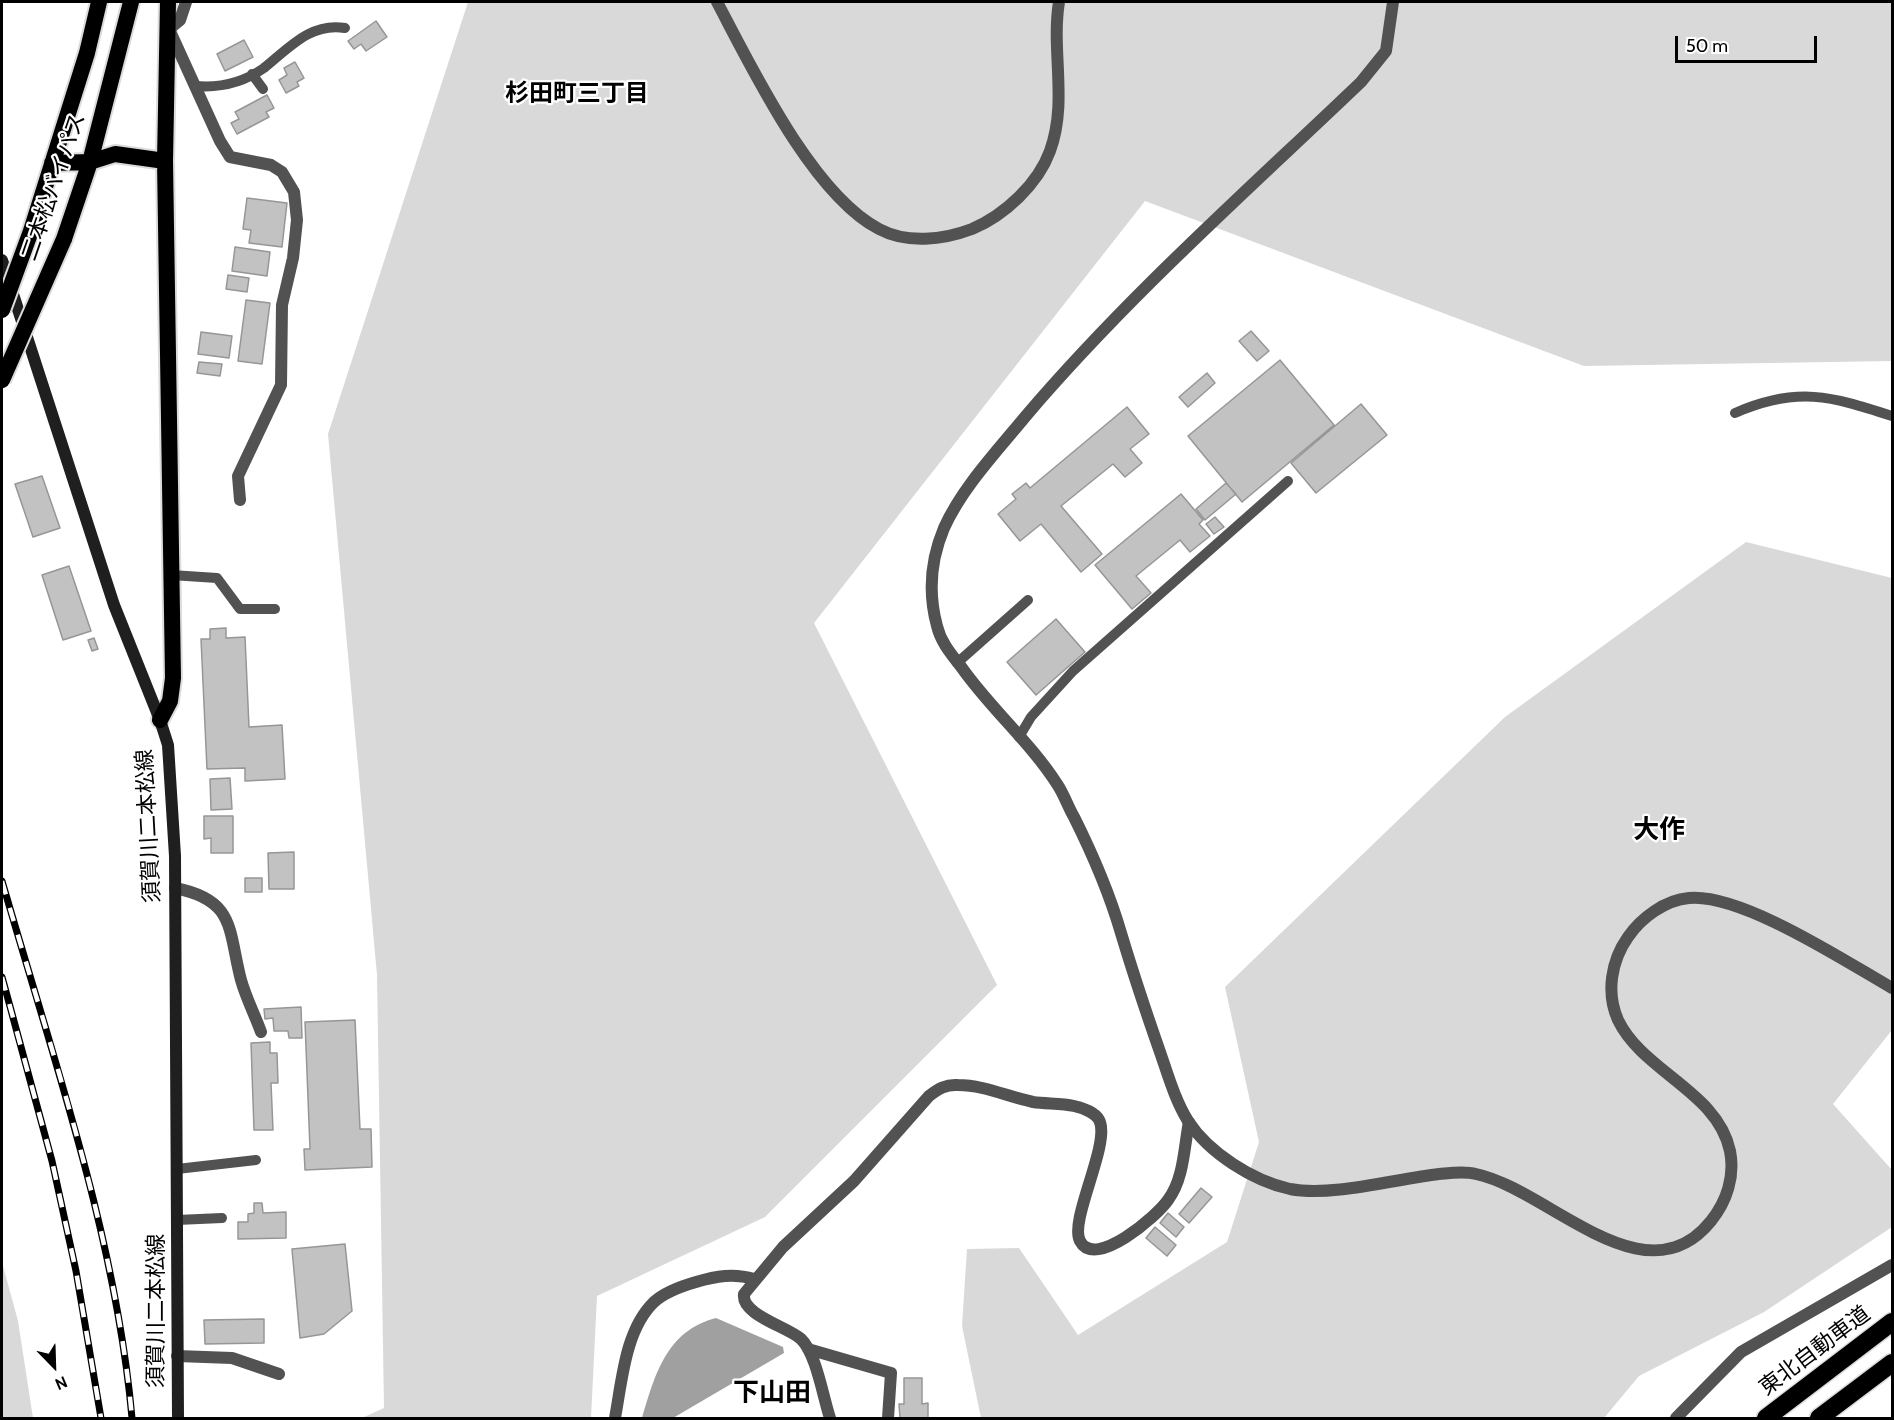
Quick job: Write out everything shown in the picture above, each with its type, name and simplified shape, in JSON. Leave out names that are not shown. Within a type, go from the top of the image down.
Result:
[{"type":"highway","name":"二本松バイパス","points":[[2,310],[31,231],[87,53],[99,2]]},
{"type":"highway","name":"二本松バイパス","points":[[2,380],[64,239],[90,162],[131,2]]},
{"type":"highway","points":[[160,720],[171,701],[173,678],[165,161],[170,29],[168,2]]},
{"type":"highway","points":[[52,163],[90,162],[115,154],[165,161]]},
{"type":"highway","name":"東北自動車道","points":[[1766,1419],[1893,1322]]},
{"type":"highway","points":[[1819,1419],[1893,1363]]},
{"type":"main road","name":"須賀川二本松線","points":[[2,260],[114,605],[168,745],[175,888],[178,1419]]},
{"type":"street","points":[[186,2],[180,20],[170,29],[220,141],[230,157],[271,165],[282,172],[294,192],[297,220],[293,258],[282,305],[280,385],[238,476],[240,500]]},
{"type":"street","points":[[717,2],[746,56],[815,168],[861,218],[880,230],[918,239],[957,234],[986,223],[1019,196],[1045,164],[1051,148],[1059,106],[1056,19],[1059,2]]},
{"type":"street","points":[[1393,2],[1386,51],[1368,74],[1169,263],[1124,309],[1049,389],[963,496],[944,527],[933,564],[931,591],[937,628],[947,650],[976,690],[1059,786],[1092,850],[1111,900],[1172,1088],[1189,1122],[1215,1150],[1247,1171],[1280,1186],[1319,1191],[1400,1178],[1461,1172],[1479,1174],[1528,1194],[1616,1243],[1636,1251],[1659,1251],[1678,1246],[1710,1224],[1726,1199],[1731,1176],[1731,1157],[1725,1135],[1711,1113],[1643,1053],[1616,1016],[1611,975],[1630,934],[1660,907],[1681,898],[1704,897],[1753,911],[1893,988]]},
{"type":"street","points":[[175,888],[200,893],[225,916],[232,934],[242,981],[261,1032]]},
{"type":"street","points":[[830,1419],[808,1348],[795,1335],[765,1319],[744,1302],[744,1294],[754,1279],[812,1218],[854,1181],[929,1096],[940,1088],[956,1084],[974,1086],[1034,1102],[1074,1106],[1093,1113],[1100,1121],[1101,1131],[1090,1183],[1076,1232],[1081,1244],[1092,1250],[1104,1249],[1137,1230],[1168,1201],[1179,1178],[1189,1122]]},
{"type":"street","points":[[1676,1419],[1742,1352],[1893,1265]]},
{"type":"street","points":[[615,1419],[630,1346],[640,1321],[655,1301],[678,1288],[710,1278],[738,1274],[754,1279]]},
{"type":"street","points":[[808,1348],[891,1373],[888,1419]]},
{"type":"street","points":[[177,1356],[232,1358],[279,1374]]},
{"type":"lane","points":[[196,86],[218,87],[252,74],[311,32],[330,26],[345,28]]},
{"type":"lane","points":[[252,74],[263,89]]},
{"type":"lane","points":[[1735,413],[1761,402],[1805,394],[1863,406],[1893,416]]},
{"type":"lane","points":[[1019,737],[1031,717],[1073,671],[1288,481]]},
{"type":"lane","points":[[171,575],[217,578],[240,609],[275,609]]},
{"type":"lane","points":[[957,663],[1028,600]]},
{"type":"lane","points":[[177,1169],[256,1160]]},
{"type":"lane","points":[[177,1220],[222,1218]]},
{"type":"shaded area","points":[[468,2],[1892,2],[1892,361],[1584,366],[1145,201],[814,623],[997,985],[765,1217],[597,1296],[591,1418],[362,1418],[384,1408],[377,975],[328,434]]},
{"type":"shaded area","points":[[1746,542],[1892,578],[1892,1030],[1833,1104],[1892,1170],[1892,1227],[1764,1312],[1639,1376],[1604,1418],[981,1418],[962,1326],[967,1249],[1019,1248],[1078,1335],[1227,1242],[1259,1142],[1225,987],[1505,717]]},
{"type":"shaded area","points":[[2,1262],[18,1321],[33,1418],[2,1418]]},
{"type":"shaded area","points":[[716,1318],[783,1347],[784,1353],[673,1418],[642,1418],[658,1371],[674,1344],[699,1324]]},
{"type":"building","points":[[376,21],[387,37],[366,51],[361,44],[354,49],[348,41]]},
{"type":"building","points":[[244,40],[253,57],[225,71],[217,54]]},
{"type":"building","points":[[295,62],[304,78],[297,82],[299,86],[286,93],[279,80],[287,75],[284,68]]},
{"type":"building","points":[[267,95],[274,108],[266,112],[269,117],[237,134],[231,123],[239,119],[235,112]]},
{"type":"building","points":[[247,198],[287,203],[282,247],[249,243],[251,230],[243,229]]},
{"type":"building","points":[[235,247],[270,252],[267,276],[232,271]]},
{"type":"building","points":[[228,275],[249,278],[247,292],[226,289]]},
{"type":"building","points":[[246,300],[270,303],[262,364],[238,361]]},
{"type":"building","points":[[1251,331],[1269,351],[1257,361],[1239,341]]},
{"type":"building","points":[[201,332],[232,336],[229,358],[198,354]]},
{"type":"building","points":[[1280,360],[1334,425],[1242,502],[1188,436]]},
{"type":"building","points":[[199,362],[222,364],[220,376],[197,373]]},
{"type":"building","points":[[1207,373],[1215,383],[1188,407],[1179,397]]},
{"type":"building","points":[[1361,404],[1387,435],[1316,493],[1291,463]]},
{"type":"building","points":[[1127,407],[1149,434],[1130,449],[1142,463],[1125,477],[1113,464],[1061,506],[1102,554],[1081,572],[1041,524],[1020,541],[998,514],[1016,499],[1012,494],[1026,483],[1030,488]]},
{"type":"building","points":[[42,476],[60,528],[33,537],[15,484]]},
{"type":"building","points":[[1226,483],[1236,494],[1205,520],[1196,509]]},
{"type":"building","points":[[1181,494],[1203,520],[1199,524],[1210,536],[1190,552],[1180,540],[1136,576],[1151,593],[1132,609],[1095,565]]},
{"type":"building","points":[[1215,517],[1224,527],[1214,534],[1206,524]]},
{"type":"building","points":[[69,566],[91,631],[63,640],[42,575]]},
{"type":"building","points":[[1056,619],[1085,652],[1036,695],[1007,662]]},
{"type":"building","points":[[226,628],[226,638],[245,637],[249,727],[282,725],[285,779],[245,781],[245,768],[207,769],[201,639],[210,639],[210,629]]},
{"type":"building","points":[[94,638],[98,649],[92,651],[88,640]]},
{"type":"building","points":[[230,778],[232,809],[211,810],[210,779]]},
{"type":"building","points":[[204,816],[233,816],[233,853],[211,853],[211,838],[204,839]]},
{"type":"building","points":[[294,852],[294,889],[269,889],[268,853]]},
{"type":"building","points":[[245,878],[262,878],[262,892],[245,892]]},
{"type":"building","points":[[301,1007],[302,1038],[289,1038],[288,1031],[274,1031],[273,1018],[265,1019],[264,1009]]},
{"type":"building","points":[[355,1020],[360,1129],[371,1129],[372,1167],[305,1170],[304,1149],[310,1149],[305,1022]]},
{"type":"building","points":[[270,1042],[270,1053],[277,1053],[278,1083],[271,1083],[273,1130],[254,1130],[251,1043]]},
{"type":"building","points":[[1201,1188],[1212,1197],[1189,1223],[1179,1214]]},
{"type":"building","points":[[254,1203],[262,1203],[263,1213],[286,1212],[286,1238],[238,1239],[238,1222],[248,1222],[248,1214],[254,1213]]},
{"type":"building","points":[[1168,1213],[1184,1227],[1176,1237],[1160,1223]]},
{"type":"building","points":[[1155,1227],[1176,1245],[1167,1256],[1146,1238]]},
{"type":"building","points":[[345,1244],[352,1311],[324,1334],[300,1338],[292,1249]]},
{"type":"building","points":[[264,1319],[264,1343],[205,1344],[204,1320]]},
{"type":"building","points":[[904,1378],[922,1378],[922,1404],[928,1403],[928,1418],[900,1418],[899,1404],[904,1404]]},
{"type":"railway","points":[[2,881],[61,1080],[97,1214],[124,1350],[132,1418]]},
{"type":"railway","points":[[2,977],[52,1161],[76,1271],[101,1418]]},
{"type":"district","name":"杉田町三丁目","points":[[577,94]]},
{"type":"district","name":"大作","points":[[1659,830]]},
{"type":"district","name":"下山田","points":[[772,1393]]}]
